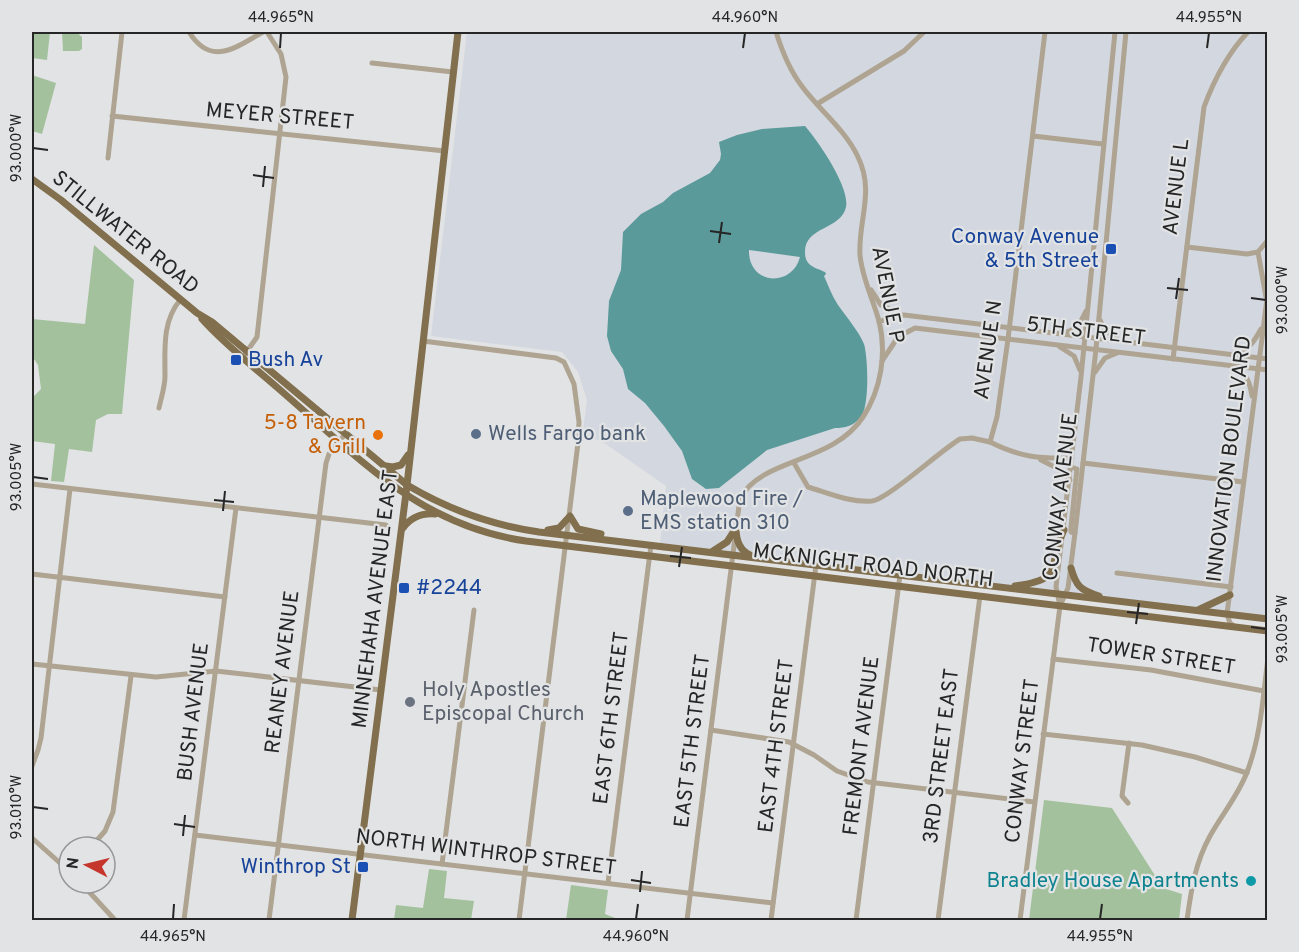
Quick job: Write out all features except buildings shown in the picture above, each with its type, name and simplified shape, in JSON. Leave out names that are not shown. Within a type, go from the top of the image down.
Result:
[{"type":"main road","name":"MINNEHAHA AVENUE EAST","points":[[352,921],[406,495],[458,32]]},
{"type":"main road","name":"STILLWATER ROAD","points":[[32,178],[196,313],[209,328],[346,434],[407,485]]},
{"type":"main road","name":"STILLWATER ROAD","points":[[245,354],[339,442],[406,495]]},
{"type":"main road","points":[[384,465],[393,467],[401,465],[406,460],[411,447]]},
{"type":"main road","name":"MCKNIGHT ROAD NORTH","points":[[407,485],[472,517],[499,525],[539,532],[1122,602]]},
{"type":"main road","name":"MCKNIGHT ROAD NORTH","points":[[406,495],[458,524],[498,536],[1268,631]]},
{"type":"main road","points":[[401,530],[414,517],[437,514]]},
{"type":"main road","points":[[539,532],[559,528],[570,516],[578,529],[601,534],[612,540]]},
{"type":"main road","points":[[710,552],[724,545],[736,528]]},
{"type":"main road","points":[[736,528],[741,548],[746,554],[758,558]]},
{"type":"main road","points":[[1002,587],[1036,583],[1047,578],[1053,569],[1059,540],[1064,530]]},
{"type":"main road","points":[[1071,567],[1076,584],[1081,588],[1122,602],[1268,619]]},
{"type":"main road","points":[[1196,610],[1208,607],[1230,591]]},
{"type":"street","points":[[108,158],[122,32]]},
{"type":"street","points":[[189,32],[195,41],[205,48],[222,52],[234,49],[265,32],[281,54],[285,69],[257,337],[245,354]]},
{"type":"street","name":"AVENUE P","points":[[733,555],[737,507],[745,489],[759,477],[831,447],[856,426],[872,401],[882,362],[879,322],[865,279],[860,254],[867,191],[864,172],[851,144],[802,87],[776,32]]},
{"type":"street","points":[[817,104],[904,51],[924,32]]},
{"type":"street","name":"AVENUE N","points":[[990,442],[997,417],[1008,339],[1045,32]]},
{"type":"street","name":"CONWAY AVENUE","points":[[1061,595],[1056,587],[1070,480],[1115,32]]},
{"type":"street","name":"CONWAY AVENUE","points":[[1059,606],[1061,595],[1068,588],[1075,533],[1096,350],[1126,32]]},
{"type":"street","name":"AVENUE L","points":[[1173,359],[1204,107],[1230,54],[1248,32]]},
{"type":"street","points":[[372,63],[453,72]]},
{"type":"street","name":"MEYER STREET","points":[[112,116],[445,151]]},
{"type":"street","points":[[1032,136],[1103,144]]},
{"type":"street","points":[[1187,246],[1247,254],[1257,252],[1268,240]]},
{"type":"street","points":[[1257,252],[1266,303]]},
{"type":"street","points":[[865,279],[882,305],[904,315]]},
{"type":"street","name":"INNOVATION BOULEVARD","points":[[1236,627],[1230,622],[1227,614],[1268,291]]},
{"type":"street","points":[[159,408],[166,379],[164,352],[167,325],[173,308],[180,300]]},
{"type":"street","points":[[1059,334],[1067,333],[1078,324],[1088,307]]},
{"type":"street","name":"5TH STREET","points":[[879,322],[892,316],[904,315],[1268,359]]},
{"type":"street","points":[[1099,315],[1104,329],[1121,342]]},
{"type":"street","points":[[1229,355],[1250,347],[1263,325]]},
{"type":"street","name":"5TH STREET","points":[[882,362],[892,343],[915,328],[1268,370]]},
{"type":"street","points":[[424,330],[436,342]]},
{"type":"street","points":[[423,341],[548,356],[564,362],[574,384],[579,422],[570,516],[519,921]]},
{"type":"street","points":[[1053,344],[1074,356],[1081,376]]},
{"type":"street","points":[[1092,382],[1100,363],[1105,358],[1119,352]]},
{"type":"street","points":[[1230,366],[1244,374],[1249,381],[1253,404]]},
{"type":"street","name":"REANEY AVENUE","points":[[268,921],[327,458],[346,434]]},
{"type":"street","points":[[794,463],[808,487],[857,500],[875,501],[960,439],[972,438],[990,442],[1010,452],[1040,459],[1057,468],[1070,480]]},
{"type":"street","points":[[1040,459],[1072,458]]},
{"type":"street","points":[[1083,463],[1244,482]]},
{"type":"street","points":[[1071,467],[1077,469],[1071,527],[1071,532],[1075,533]]},
{"type":"street","points":[[32,484],[386,525]]},
{"type":"street","points":[[32,766],[41,738],[70,489]]},
{"type":"street","name":"BUSH AVENUE","points":[[184,921],[236,508]]},
{"type":"street","name":"EAST 6TH STREET","points":[[608,883],[651,545]]},
{"type":"street","name":"EAST 5TH STREET","points":[[687,921],[733,555]]},
{"type":"street","name":"EAST 4TH STREET","points":[[771,921],[816,565]]},
{"type":"street","points":[[1117,573],[1230,591]]},
{"type":"street","points":[[32,574],[225,597]]},
{"type":"street","name":"FREMONT AVENUE","points":[[856,921],[900,575]]},
{"type":"street","name":"3RD STREET EAST","points":[[938,921],[980,596]]},
{"type":"street","name":"CONWAY STREET","points":[[1020,921],[1059,606]]},
{"type":"street","points":[[442,864],[474,610]]},
{"type":"street","points":[[1187,921],[1194,878],[1203,849],[1239,791],[1257,742],[1268,658]]},
{"type":"street","name":"TOWER STREET","points":[[1053,659],[1144,669],[1264,691]]},
{"type":"street","points":[[32,664],[156,677],[216,671],[381,690]]},
{"type":"street","points":[[102,835],[113,813],[132,676]]},
{"type":"street","points":[[711,730],[794,744],[837,771],[874,783],[1034,802]]},
{"type":"street","points":[[1043,734],[1129,743],[1195,757],[1247,773]]},
{"type":"street","points":[[1128,803],[1122,796],[1129,743]]},
{"type":"street","name":"NORTH WINTHROP STREET","points":[[195,835],[773,903]]},
{"type":"street","points":[[32,838],[57,860]]},
{"type":"street","points":[[92,895],[115,921]]},
{"type":"shaded area","points":[[467,32],[1267,32],[1267,616],[660,543],[666,486],[600,440],[582,438],[587,400],[578,372],[562,352],[431,336]]},
{"type":"green space","points":[[32,32],[50,32],[47,60],[32,58]]},
{"type":"green space","points":[[62,32],[76,32],[82,37],[82,49],[63,51]]},
{"type":"green space","points":[[32,75],[56,83],[42,134],[32,131]]},
{"type":"green space","points":[[94,245],[134,280],[122,414],[108,414],[96,420],[92,452],[69,449],[64,482],[51,481],[55,444],[32,441],[32,398],[41,389],[38,365],[32,356],[32,319],[85,324]]},
{"type":"green space","points":[[1044,800],[1112,808],[1163,888],[1182,894],[1179,920],[1029,920]]},
{"type":"green space","points":[[429,869],[447,871],[444,898],[474,901],[471,920],[394,920],[396,905],[423,908]]},
{"type":"green space","points":[[571,885],[608,890],[605,914],[620,920],[566,920]]},
{"type":"water","points":[[805,126],[825,153],[843,188],[846,207],[843,214],[811,237],[807,244],[805,257],[811,265],[825,272],[824,276],[834,298],[864,344],[867,394],[863,412],[852,425],[835,428],[767,450],[719,488],[706,489],[692,479],[682,451],[664,426],[645,403],[628,389],[623,369],[611,351],[607,336],[609,301],[621,270],[623,232],[641,214],[710,173],[720,160],[719,142],[762,129]],"holes":[[[749,250],[800,257],[789,274],[780,278],[771,278],[755,270]]]},
{"type":"place","name":"Conway Avenue & 5th Street","points":[[1111,249]]},
{"type":"place","name":"Bush Av","points":[[236,360]]},
{"type":"place","name":"Wells Fargo bank","points":[[476,434]]},
{"type":"place","name":"5-8 Tavern & Grill","points":[[378,435]]},
{"type":"place","name":"Maplewood Fire / EMS station 310","points":[[628,511]]},
{"type":"place","name":"#2244","points":[[404,588]]},
{"type":"place","name":"Holy Apostles Episcopal Church","points":[[410,702]]},
{"type":"place","name":"Winthrop St","points":[[363,867]]},
{"type":"place","name":"Bradley House Apartments","points":[[1251,881]]}]
